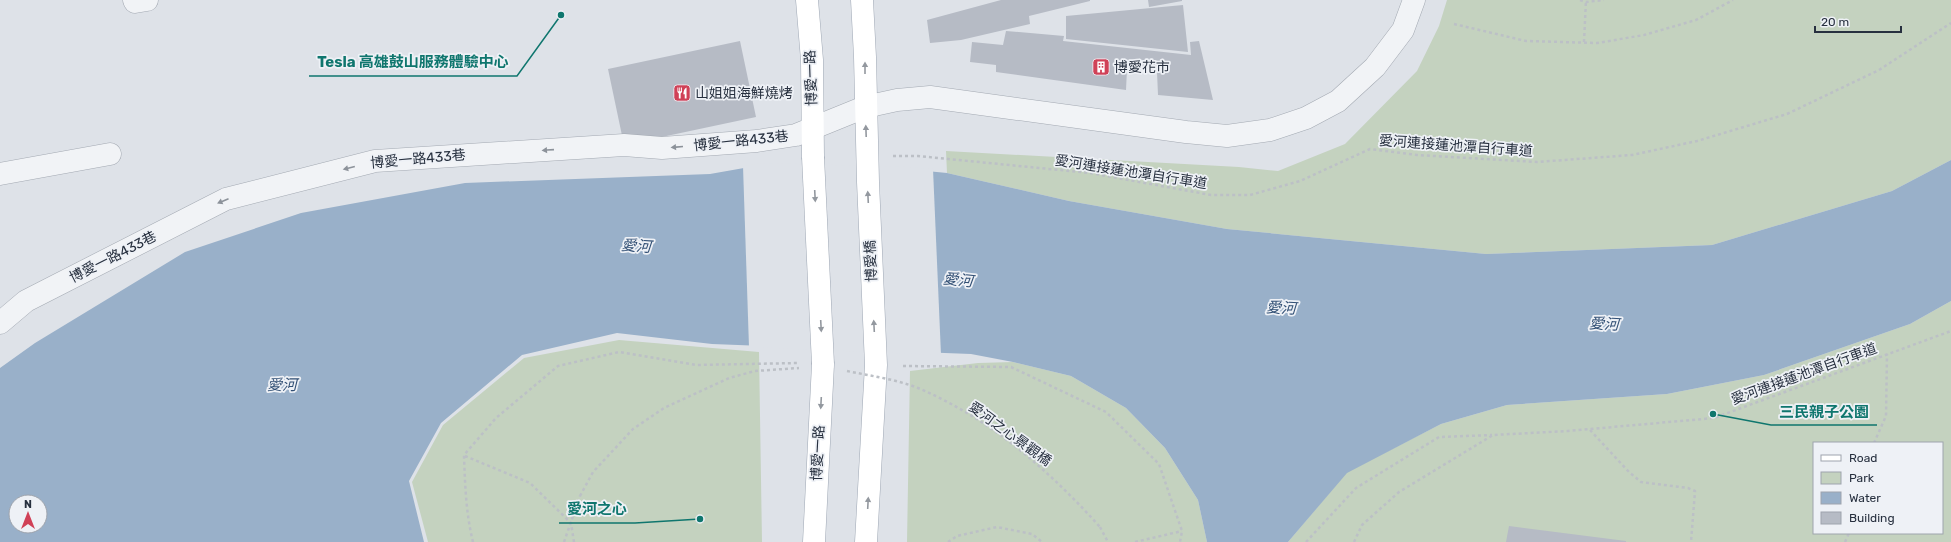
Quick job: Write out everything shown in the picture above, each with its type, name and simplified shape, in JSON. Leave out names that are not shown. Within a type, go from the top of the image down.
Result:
[{"type":"main road","name":"博愛一路","points":[[807,0],[812,60],[813,157],[823,367],[814,542]]},
{"type":"main road","points":[[862,0],[865,57],[865,107]]},
{"type":"main road","name":"博愛橋","points":[[865,107],[876,365],[866,542]]},
{"type":"street","name":"博愛一路433巷","points":[[0,323],[26,301],[226,200],[375,161],[624,144],[662,148],[757,141],[796,134],[813,129],[865,107],[898,100],[930,97],[1186,132],[1227,136],[1270,130],[1306,118],[1338,101],[1375,67],[1403,30],[1414,0]]},
{"type":"street","points":[[0,174],[110,154]]},
{"type":"path","points":[[1580,0],[1604,0]]},
{"type":"path","points":[[1454,24],[1526,41],[1596,43],[1644,34],[1696,20],[1733,0]]},
{"type":"path","points":[[1584,42],[1586,1]]},
{"type":"path","name":"愛河連接蓮池潭自行車道","points":[[918,156],[1090,173],[1211,195],[1250,195],[1300,182],[1370,149],[1417,155],[1537,162],[1632,155],[1697,141],[1788,114],[1878,70],[1951,23]]},
{"type":"path","name":"愛河連接蓮池潭自行車道","points":[[1306,542],[1356,488],[1439,437],[1590,429],[1714,418],[1951,331]]},
{"type":"path","points":[[1874,442],[1886,416],[1887,354]]},
{"type":"path","name":"愛河之心景觀橋","points":[[564,542],[580,496],[594,472],[633,429],[664,408],[729,378],[755,371],[823,367],[888,379],[917,388],[950,404],[985,424],[1028,456],[1068,492],[1100,526],[1108,542]]},
{"type":"path","points":[[1590,429],[1629,472],[1641,482],[1688,488],[1695,491],[1691,542]]},
{"type":"path","name":"愛河連接蓮池潭自行車道","points":[[1354,542],[1362,525],[1399,492],[1493,435]]},
{"type":"path","points":[[464,455],[530,483],[571,523],[574,542]]},
{"type":"path","points":[[948,542],[957,536],[997,527],[1032,534],[1042,542]]},
{"type":"path","points":[[1135,542],[1182,531]]},
{"type":"green space","points":[[1447,0],[1951,0],[1951,160],[1892,191],[1712,245],[1486,254],[1227,229],[1069,201],[947,173],[946,151],[1239,167],[1278,171],[1345,144],[1417,71],[1439,26]]},
{"type":"green space","points":[[1951,301],[1951,542],[1288,542],[1347,472],[1441,424],[1507,405],[1667,394],[1764,375],[1910,324]]},
{"type":"green space","points":[[619,340],[759,352],[762,542],[428,542],[412,482],[443,425],[524,358]]},
{"type":"green space","points":[[1013,362],[1071,376],[1126,408],[1165,448],[1198,500],[1207,542],[907,542],[910,371],[978,363]]},
{"type":"water","name":"愛河","points":[[1951,160],[1951,301],[1910,324],[1764,375],[1667,394],[1507,405],[1441,424],[1347,473],[1288,542],[1207,542],[1198,500],[1165,448],[1126,408],[1071,376],[1013,362],[971,354],[712,344],[617,333],[522,355],[441,423],[409,481],[424,542],[0,542],[0,368],[35,343],[185,252],[301,213],[465,183],[710,174],[761,165],[906,169],[947,173],[1069,201],[1227,229],[1486,254],[1712,245],[1892,191]]},
{"type":"pier","points":[[761,163],[933,169],[941,355],[749,347],[743,166]]},
{"type":"building","points":[[1001,0],[1090,1],[1029,16],[1030,24],[961,40],[930,43],[927,20]]},
{"type":"building","points":[[1148,0],[1182,0],[1182,1],[1149,7]]},
{"type":"building","name":"博愛花市","points":[[1183,5],[1188,52],[1066,39],[1066,16]]},
{"type":"building","name":"博愛花市","points":[[1006,31],[1064,36],[1063,41],[1191,55],[1190,42],[1199,41],[1213,100],[1158,95],[1157,72],[1127,69],[1126,90],[996,72],[996,65],[970,62],[972,42],[1003,45]]},
{"type":"building","name":"山姐姐海鮮燒烤","points":[[740,41],[756,117],[624,145],[608,69]]},
{"type":"building","points":[[1509,526],[1626,541],[1626,542],[1506,542]]},
{"type":"place","name":"Tesla 高雄鼓山服務體驗中心","points":[[561,15]]},
{"type":"place","name":"博愛花市","points":[[1101,67]]},
{"type":"place","name":"山姐姐海鮮燒烤","points":[[682,93]]},
{"type":"place","name":"三民親子公園","points":[[1713,414]]},
{"type":"place","name":"愛河之心","points":[[700,519]]}]
